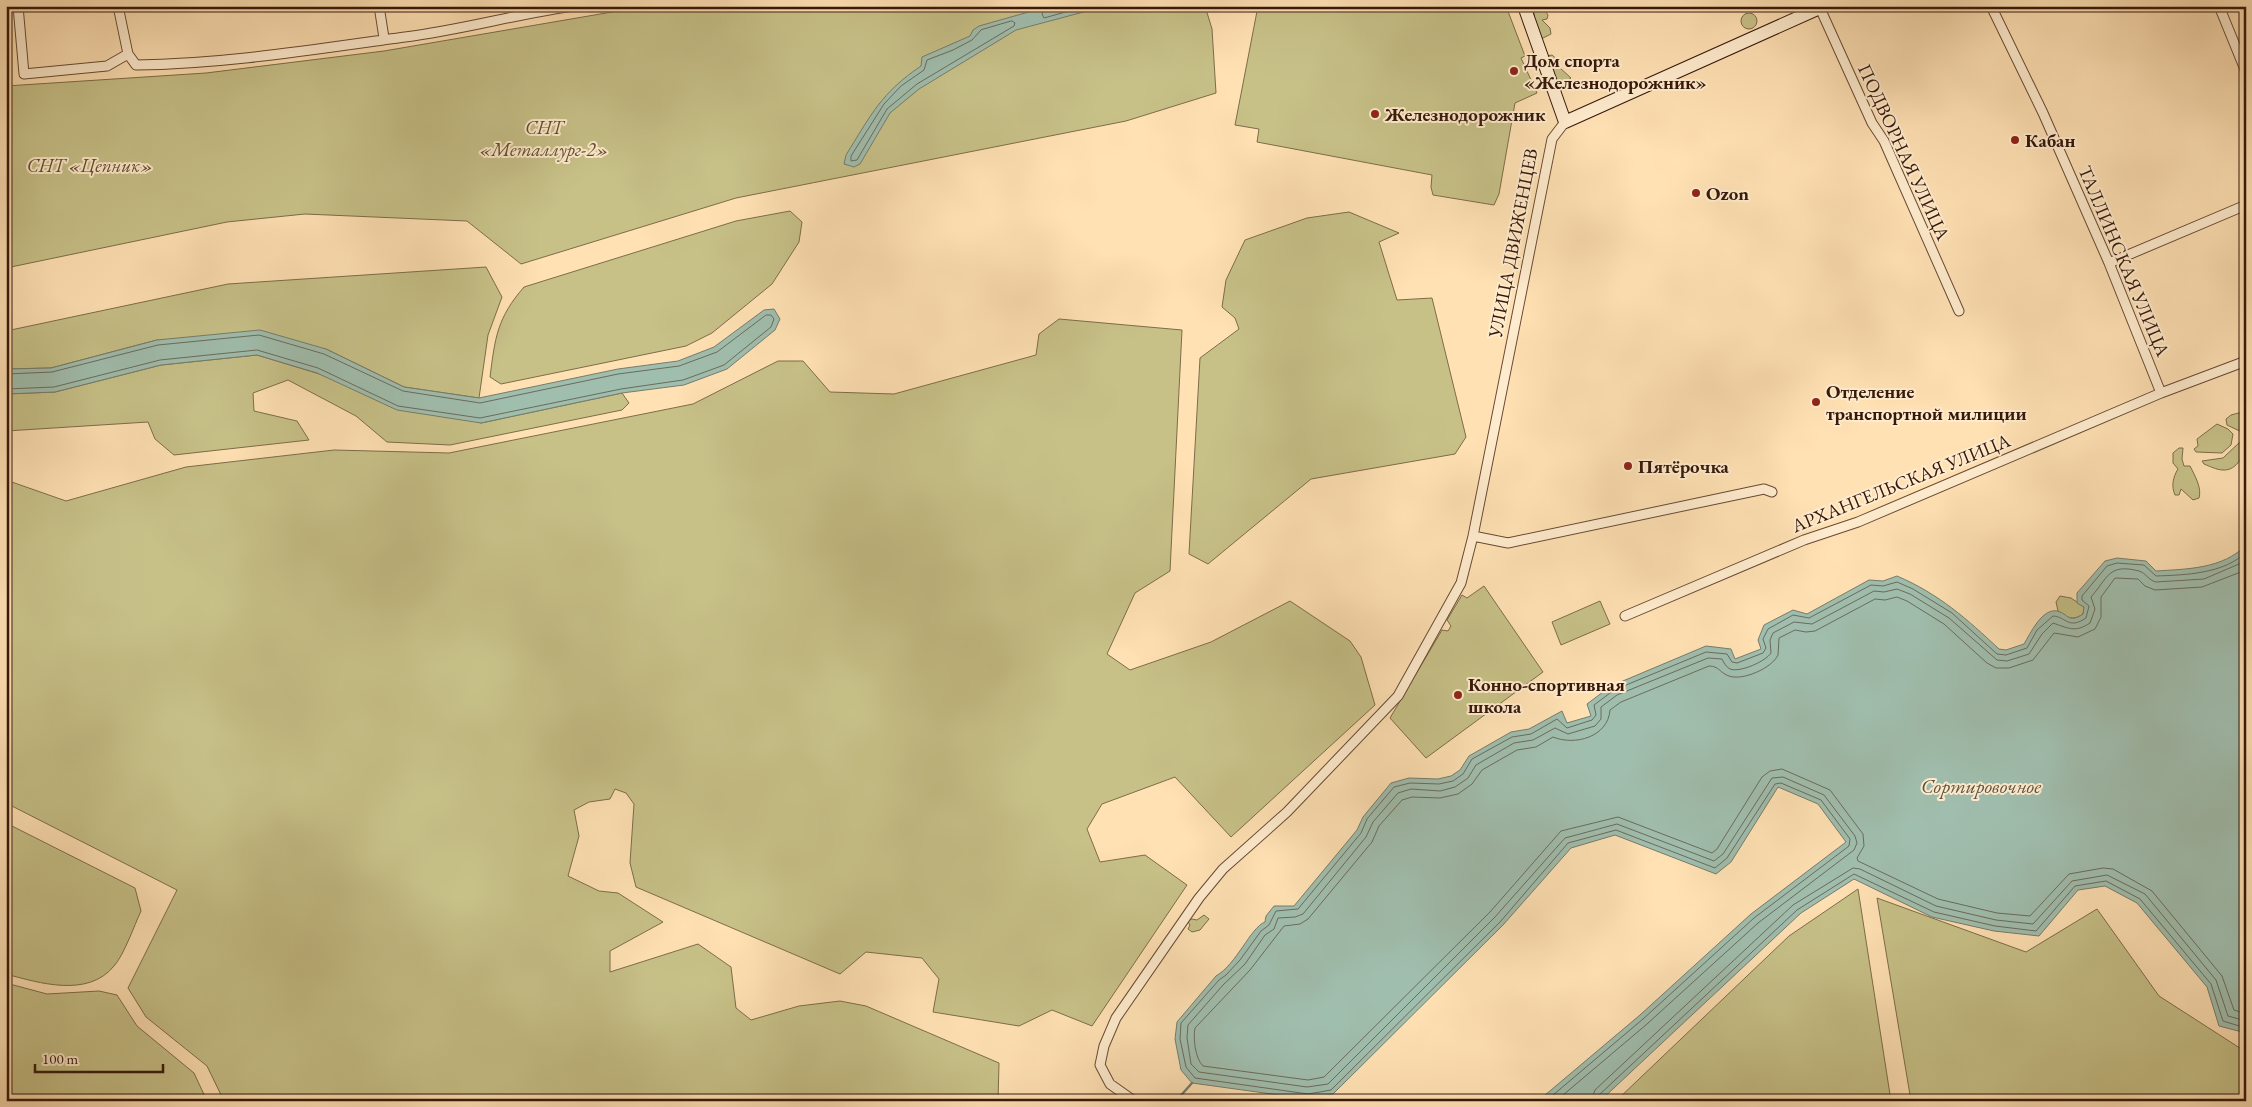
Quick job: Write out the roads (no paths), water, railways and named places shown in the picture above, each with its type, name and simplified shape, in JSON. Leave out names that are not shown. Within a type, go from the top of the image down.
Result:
[{"type":"street","points":[[18,6],[24,74],[107,66],[128,54]]},
{"type":"street","points":[[118,6],[128,54],[136,65],[166,65],[275,54],[384,38],[404,37],[573,6]]},
{"type":"street","points":[[379,6],[384,38]]},
{"type":"street","points":[[1524,6],[1565,122],[1821,7]]},
{"type":"street","name":"ТАЛЛИНСКАЯ УЛИЦА","points":[[1991,6],[2043,113],[2109,263],[2161,393]]},
{"type":"street","points":[[2219,6],[2246,72]]},
{"type":"street","name":"ПОДВОРНАЯ УЛИЦА","points":[[1821,7],[1872,123],[1884,141],[1959,311]]},
{"type":"street","name":"УЛИЦА ДВИЖЕНЦЕВ","points":[[1134,1101],[1110,1084],[1100,1065],[1104,1046],[1116,1018],[1199,898],[1223,869],[1287,812],[1398,696],[1461,583],[1473,536],[1552,139],[1565,122]]},
{"type":"street","points":[[2109,263],[2246,205]]},
{"type":"street","name":"АРХАНГЕЛЬСКАЯ УЛИЦА","points":[[1625,616],[1804,540],[1858,522],[2161,393],[2246,361]]},
{"type":"street","points":[[1473,536],[1508,543],[1764,489],[1772,492]]},
{"type":"water","points":[[1050,6],[1106,6],[1016,30],[919,89],[890,113],[860,164],[854,167],[844,164],[846,155],[886,95],[921,66],[922,57],[970,36],[973,30],[979,26]]},
{"type":"water","points":[[774,309],[780,319],[775,330],[727,369],[684,385],[622,393],[481,423],[397,410],[317,373],[257,355],[161,365],[55,392],[6,394],[6,369],[51,368],[157,340],[260,330],[326,349],[404,387],[479,398],[618,369],[678,361],[714,347],[764,310]]},
{"type":"water","name":"Сортировочное","points":[[2246,545],[2246,1033],[2219,1026],[2207,987],[2137,903],[2105,886],[2078,890],[2039,936],[1994,931],[1932,917],[1854,879],[1801,913],[1600,1101],[1538,1101],[1640,1015],[1751,914],[1846,842],[1818,804],[1778,787],[1731,862],[1716,874],[1615,835],[1571,848],[1503,925],[1333,1094],[1308,1099],[1192,1083],[1181,1070],[1175,1039],[1177,1022],[1216,976],[1230,963],[1254,931],[1265,922],[1266,916],[1274,906],[1294,906],[1357,830],[1363,817],[1391,783],[1409,778],[1438,779],[1451,776],[1460,770],[1469,756],[1511,732],[1529,729],[1562,711],[1567,723],[1591,716],[1587,704],[1611,686],[1706,646],[1731,649],[1735,659],[1761,649],[1758,640],[1764,625],[1793,610],[1807,614],[1869,580],[1883,581],[1897,576],[1912,583],[1952,608],[1999,649],[2006,650],[2024,644],[2033,628],[2046,613],[2057,611],[2071,618],[2083,614],[2084,607],[2077,603],[2077,593],[2105,561],[2117,558],[2146,561],[2156,571],[2192,568],[2227,559]]},
{"type":"waterway","points":[[1176,1101],[1192,1083]]},
{"type":"place","name":"Дом спорта «Железнодорожник»","points":[[1514,71]]},
{"type":"place","name":"Железнодорожник","points":[[1375,114]]},
{"type":"place","name":"Кабан","points":[[2015,140]]},
{"type":"place","name":"Ozon","points":[[1696,193]]},
{"type":"place","name":"Отделение транспортной милиции","points":[[1816,402]]},
{"type":"place","name":"Пятёрочка","points":[[1628,466]]},
{"type":"place","name":"Конно-спортивная школа","points":[[1458,695]]},
{"type":"park label","name":"СНТ «Металлург-2»","points":[[544,138]]},
{"type":"park label","name":"СНТ «Цепник»","points":[[90,165]]}]
